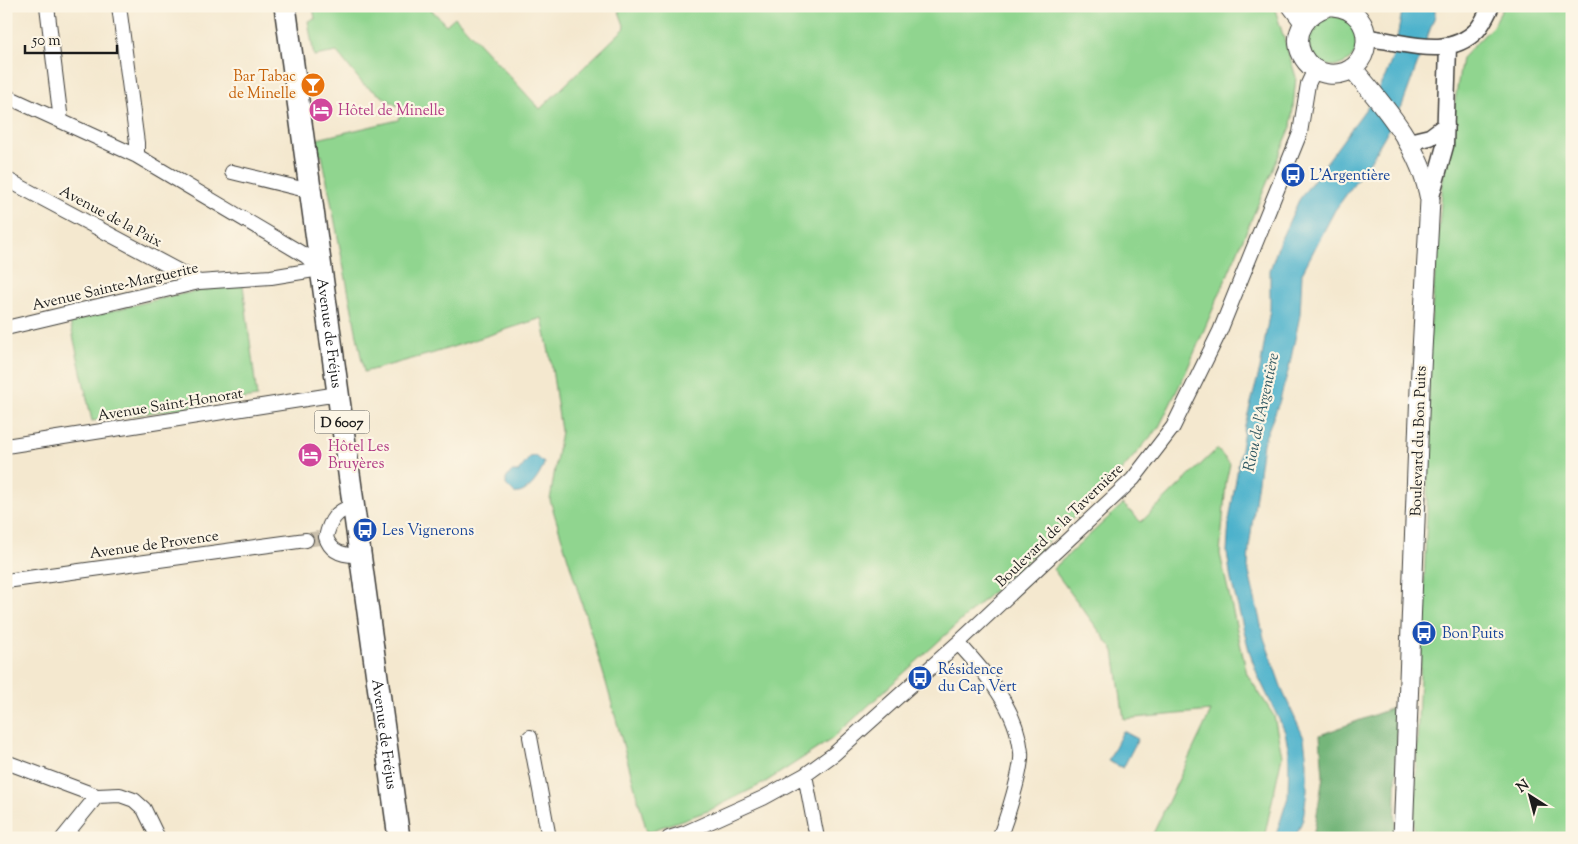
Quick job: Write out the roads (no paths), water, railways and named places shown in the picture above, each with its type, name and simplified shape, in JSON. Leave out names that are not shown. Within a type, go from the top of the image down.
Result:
[{"type":"main road","name":"Avenue de Fréjus","points":[[285,6],[399,838]]},
{"type":"main road","points":[[1292,6],[1304,22]]},
{"type":"main road","points":[[1324,7],[1352,12],[1360,20],[1367,38],[1366,49],[1361,60],[1352,68],[1334,74],[1315,69],[1307,62],[1298,42],[1304,22],[1324,7]]},
{"type":"main road","name":"Boulevard du Bon Puits","points":[[1352,68],[1372,91],[1405,137],[1426,176],[1430,200],[1419,409],[1403,838]]},
{"type":"street","points":[[47,6],[61,121]]},
{"type":"street","points":[[119,6],[137,142],[137,156]]},
{"type":"street","points":[[1367,38],[1389,39],[1429,48],[1448,46],[1464,40],[1478,29],[1491,6]]},
{"type":"street","points":[[1430,200],[1445,146],[1448,46]]},
{"type":"street","name":"Boulevard de la Tavernière","points":[[669,838],[685,833],[763,798],[805,775],[865,727],[1111,502],[1133,479],[1173,427],[1220,331],[1300,133],[1308,84],[1315,69]]},
{"type":"street","points":[[6,96],[137,156],[306,256],[320,269]]},
{"type":"street","points":[[1405,137],[1430,137],[1446,125]]},
{"type":"street","points":[[232,172],[310,191]]},
{"type":"street","name":"Avenue de la Paix","points":[[6,179],[199,282]]},
{"type":"street","name":"Avenue Sainte-Marguerite","points":[[6,328],[199,282],[271,277],[320,269]]},
{"type":"street","name":"Avenue Saint-Honorat","points":[[6,446],[338,394]]},
{"type":"street","points":[[353,506],[335,515],[317,538],[328,543],[340,554],[361,555]]},
{"type":"street","name":"Avenue de Provence","points":[[6,581],[317,538]]},
{"type":"street","points":[[958,643],[996,687],[1017,733],[1021,753],[1019,770],[999,838]]},
{"type":"street","points":[[530,737],[549,838]]},
{"type":"street","points":[[6,762],[97,796],[120,795],[134,800],[144,809],[158,838]]},
{"type":"street","points":[[805,775],[817,838]]},
{"type":"street","points":[[63,838],[97,796]]},
{"type":"water","name":"Riou de l'Argentière","points":[[1403,6],[1435,6],[1435,16],[1402,106],[1368,165],[1335,210],[1302,273],[1300,315],[1289,368],[1279,403],[1263,443],[1248,568],[1264,638],[1283,692],[1304,738],[1307,762],[1307,791],[1303,819],[1295,838],[1275,838],[1288,797],[1289,752],[1285,732],[1258,676],[1250,654],[1231,580],[1227,552],[1229,521],[1245,425],[1260,369],[1270,309],[1270,270],[1280,241],[1299,200],[1367,107],[1385,77],[1394,54]]},
{"type":"water","points":[[536,456],[544,463],[543,468],[529,488],[519,493],[514,493],[506,485],[506,479],[511,472],[518,472],[530,457]]},
{"type":"water","points":[[1123,731],[1138,739],[1123,768],[1108,761]]},
{"type":"tunnel","points":[[306,540],[319,538]]},
{"type":"place","name":"Bar Tabac de Minelle","points":[[313,85]]},
{"type":"place","name":"Hôtel de Minelle","points":[[321,110]]},
{"type":"place","name":"L'Argentière","points":[[1293,175]]},
{"type":"place","name":"Hôtel Les Bruyères","points":[[310,455]]},
{"type":"place","name":"Les Vignerons","points":[[365,530]]},
{"type":"place","name":"Bon Puits","points":[[1424,633]]},
{"type":"place","name":"Résidence du Cap Vert","points":[[920,678]]}]
